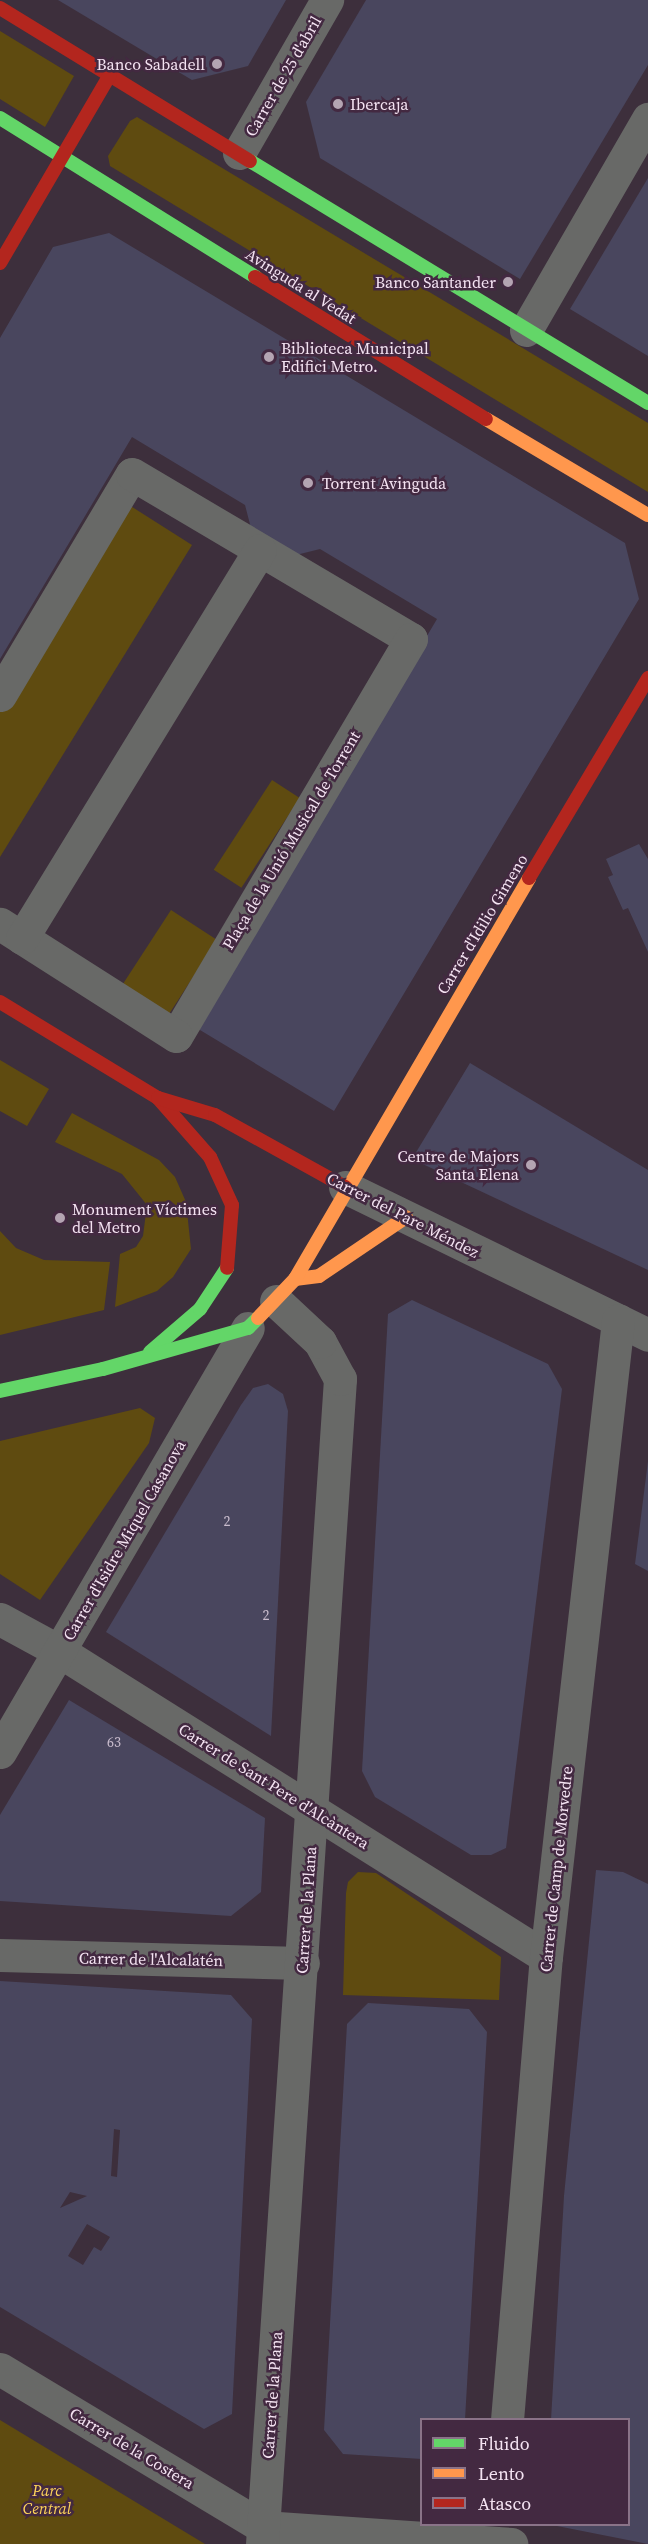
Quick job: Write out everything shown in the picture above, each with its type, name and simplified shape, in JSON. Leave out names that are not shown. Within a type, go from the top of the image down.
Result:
[{"type":"street","name":"Carrer de 25 d'abril","points":[[239,153],[327,0]]},
{"type":"street","points":[[0,8],[648,403]]},
{"type":"street","points":[[0,263],[110,75]]},
{"type":"street","name":"Avinguda al Vedat","points":[[0,118],[63,155],[437,390],[648,515]]},
{"type":"street","points":[[526,330],[648,119]]},
{"type":"street","name":"Plaça de la Unió Musical de Torrent","points":[[0,695],[132,474],[411,639],[176,1036],[11,931],[260,550]]},
{"type":"street","name":"Carrer d'Idilio Gimeno","points":[[285,1290],[648,678]]},
{"type":"street","name":"Carrer del Pare Méndez","points":[[0,1002],[158,1098],[215,1115],[345,1188],[648,1335]]},
{"type":"street","name":"Carrer del Pare Méndez","points":[[142,1359],[200,1309],[227,1268],[232,1205],[210,1157],[158,1098]]},
{"type":"street","points":[[0,1391],[142,1359],[248,1328],[285,1290],[319,1276],[406,1217]]},
{"type":"street","name":"Carrer de la Plana","points":[[263,2536],[303,1963],[340,1379],[320,1342],[285,1290]]},
{"type":"street","name":"Carrer de Camp de Morvedre","points":[[507,2418],[546,1957],[618,1320]]},
{"type":"street","name":"Carrer d'Isidre Miquel Casanova","points":[[0,1752],[248,1328]]},
{"type":"street","name":"Carrer de Sant Pere d'Alcàntera","points":[[0,1619],[59,1651],[546,1957]]},
{"type":"street","name":"Carrer de l'Alcalatén","points":[[0,1955],[303,1963]]},
{"type":"street","name":"Carrer de la Costera","points":[[0,2369],[263,2536]]},
{"type":"street","points":[[263,2536],[501,2538]]},
{"type":"green space","points":[[0,31],[74,76],[45,127],[0,99]]},
{"type":"green space","points":[[137,117],[648,423],[648,492],[110,166],[108,156],[130,121]]},
{"type":"green space","points":[[118,498],[192,545],[0,857],[0,695]]},
{"type":"green space","points":[[272,780],[300,798],[241,888],[214,870]]},
{"type":"green space","points":[[171,910],[217,940],[169,1014],[123,984]]},
{"type":"green space","points":[[0,1060],[49,1089],[27,1126],[0,1111]]},
{"type":"green space","points":[[72,1113],[159,1160],[175,1177],[186,1202],[191,1249],[173,1277],[157,1291],[115,1307],[120,1254],[136,1247],[143,1236],[147,1205],[122,1174],[55,1142]]},
{"type":"green space","points":[[0,1231],[16,1248],[44,1260],[110,1262],[104,1310],[0,1335]]},
{"type":"green space","points":[[140,1408],[155,1418],[149,1443],[40,1600],[0,1574],[0,1441]]},
{"type":"green space","points":[[358,1872],[376,1873],[501,1957],[499,2000],[343,1995],[346,1893],[348,1882]]},
{"type":"green space","name":"Parc Central","points":[[0,2420],[205,2544],[0,2544]]},
{"type":"building","points":[[58,0],[286,0],[248,66],[192,80]]},
{"type":"building","points":[[366,0],[648,0],[648,65],[520,279],[320,158],[306,102]]},
{"type":"building","points":[[648,178],[648,356],[570,309]]},
{"type":"building","points":[[109,233],[625,543],[639,599],[334,1111],[195,1027],[437,619],[320,549],[292,556],[252,532],[245,505],[132,437],[0,659],[0,338],[53,247]]},
{"type":"building","points":[[639,844],[648,859],[648,952],[628,908],[623,910],[608,877],[613,875],[606,859]]},
{"type":"building","name":"Centre de Majors Santa Elena","points":[[470,1063],[648,1170],[648,1270],[412,1159]]},
{"type":"building","points":[[412,1300],[548,1364],[562,1389],[506,1848],[491,1855],[471,1855],[375,1797],[362,1771],[388,1314]]},
{"type":"building","points":[[268,1384],[283,1394],[288,1411],[271,1736],[106,1632],[241,1405],[253,1388]]},
{"type":"building","points":[[648,1461],[648,1571],[635,1564]]},
{"type":"building","points":[[69,1700],[265,1818],[261,1892],[231,1916],[0,1901],[0,1815]]},
{"type":"building","points":[[596,1870],[623,1872],[648,1884],[648,2544],[557,2526],[630,2526],[630,2418],[551,2418],[564,2196]]},
{"type":"building","points":[[0,1981],[231,1995],[252,2019],[232,2414],[204,2429],[0,2307]],"holes":[[[114,2129],[120,2130],[117,2177],[111,2176]],[[70,2192],[87,2196],[60,2208]],[[87,2224],[110,2237],[101,2251],[94,2247],[83,2265],[68,2256]]]},
{"type":"building","points":[[368,2003],[469,2009],[487,2032],[465,2418],[420,2418],[420,2459],[343,2454],[324,2430],[347,2024]]},
{"type":"traffic: fast","points":[[0,118],[255,277]]},
{"type":"traffic: fast","points":[[250,161],[648,403]]},
{"type":"traffic: fast","points":[[150,1352],[200,1309],[227,1268]]},
{"type":"traffic: fast","points":[[0,1391],[103,1369],[248,1328],[258,1318]]},
{"type":"traffic: slow","points":[[486,419],[648,515]]},
{"type":"traffic: slow","points":[[258,1318],[295,1279],[529,878]]},
{"type":"traffic: slow","points":[[295,1279],[319,1276],[406,1217]]},
{"type":"traffic: jam","points":[[0,8],[250,161]]},
{"type":"traffic: jam","points":[[0,263],[110,75]]},
{"type":"traffic: jam","points":[[255,277],[486,419]]},
{"type":"traffic: jam","points":[[529,878],[648,678]]},
{"type":"traffic: jam","points":[[0,1002],[158,1098],[210,1157],[232,1205],[227,1268]]},
{"type":"traffic: jam","points":[[158,1098],[215,1115],[345,1187]]},
{"type":"place","name":"Banco Sabadell","points":[[217,64]]},
{"type":"place","name":"Ibercaja","points":[[338,104]]},
{"type":"place","name":"Banco Santander","points":[[508,282]]},
{"type":"place","name":"Biblioteca Municipal Edifici Metro.","points":[[269,357]]},
{"type":"place","name":"Torrent Avinguda","points":[[308,483]]},
{"type":"place","name":"Centre de Majors Santa Elena","points":[[531,1165]]},
{"type":"place","name":"Monument Víctimes del Metro","points":[[60,1218]]}]
